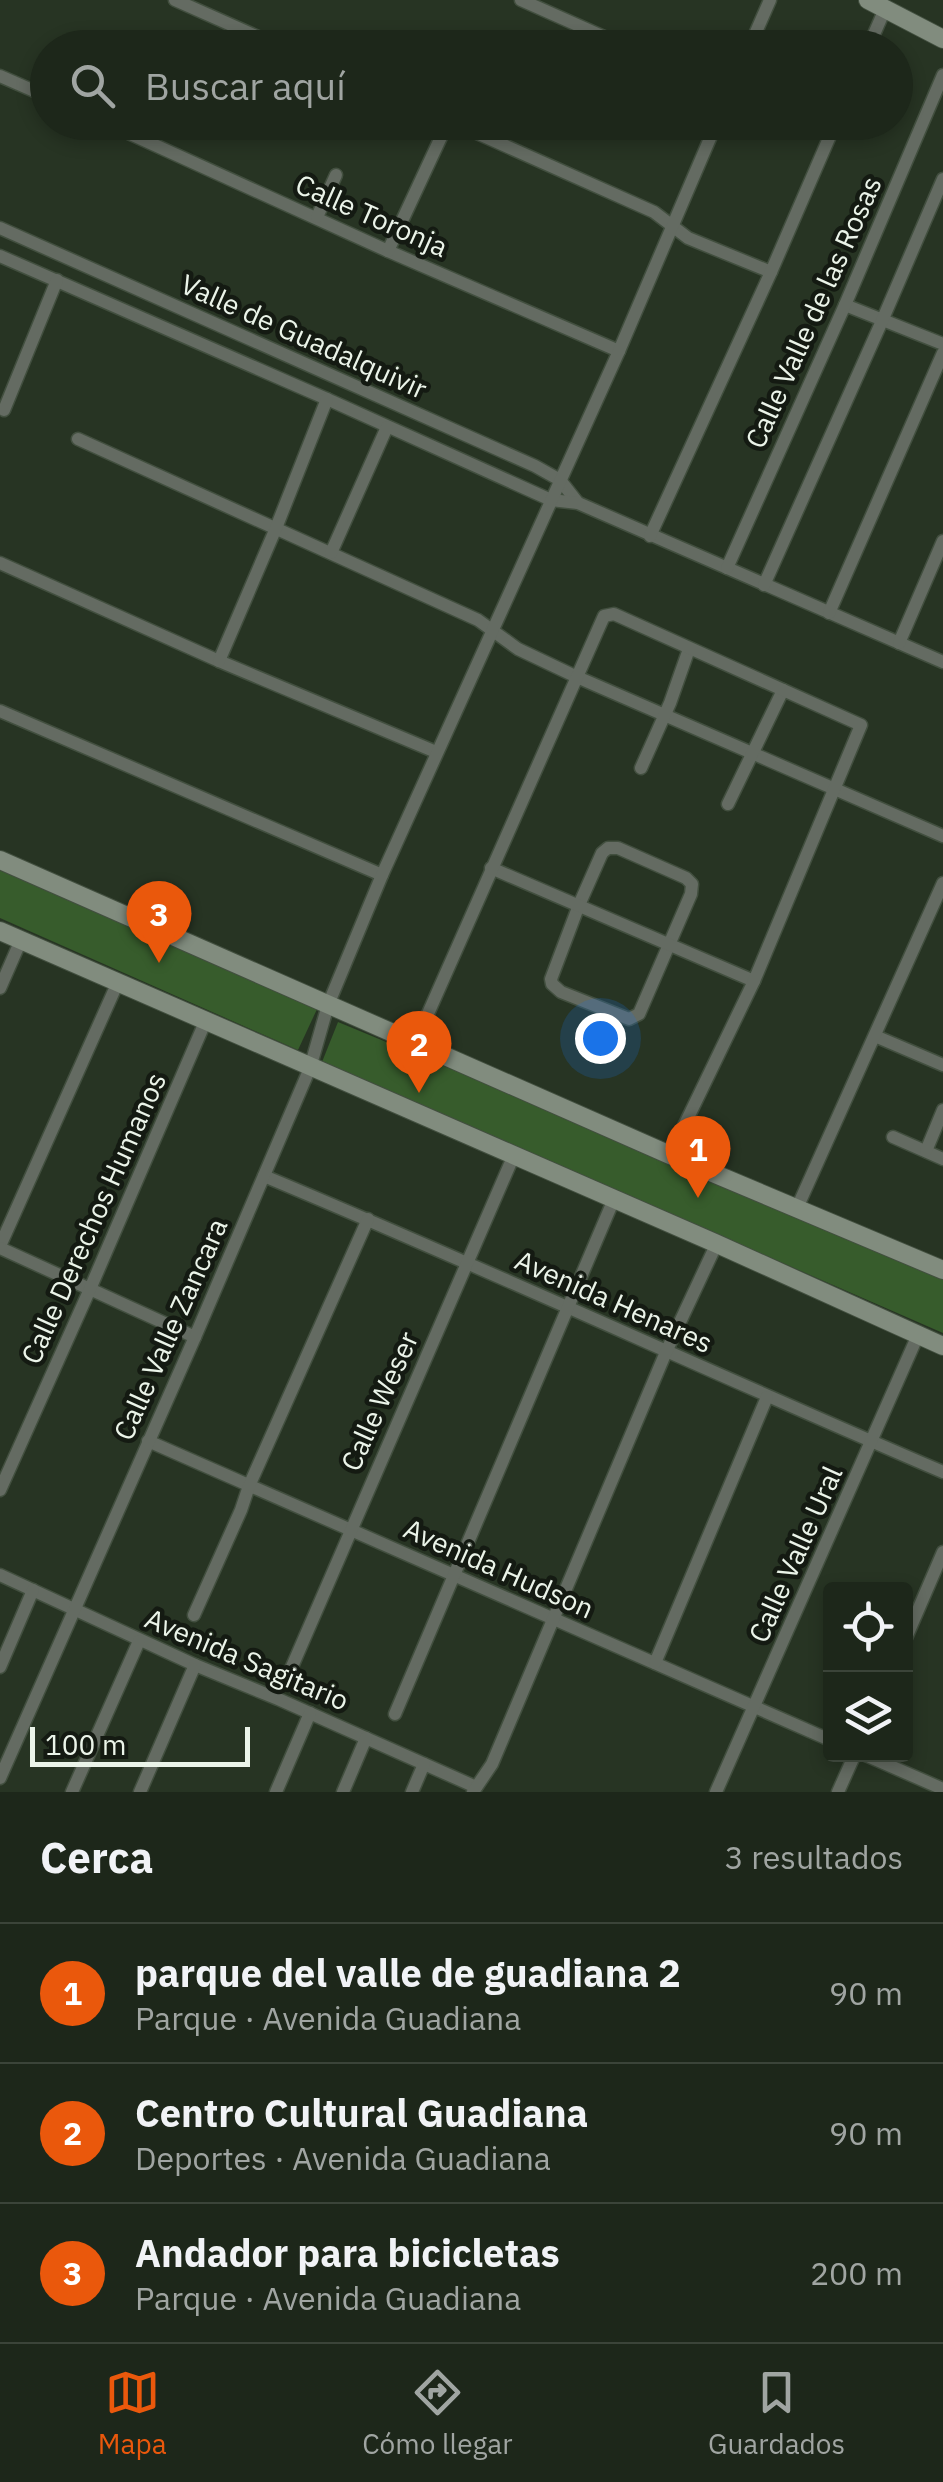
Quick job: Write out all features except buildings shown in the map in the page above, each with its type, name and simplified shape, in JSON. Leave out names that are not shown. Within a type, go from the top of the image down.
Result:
[{"type":"street","points":[[175,0],[242,30]]},
{"type":"street","points":[[521,0],[588,30]]},
{"type":"street","points":[[758,30],[770,0]]},
{"type":"street","points":[[871,30],[876,4],[943,38]]},
{"type":"street","name":"Calle Valle de las Rosas","points":[[727,568],[943,75]]},
{"type":"street","points":[[0,76],[30,89]]},
{"type":"street","name":"Calle Toronja","points":[[144,140],[620,351]]},
{"type":"street","points":[[388,251],[441,140]]},
{"type":"street","points":[[491,140],[654,212],[688,238],[771,272]]},
{"type":"street","name":"Calle Valle Zancara","points":[[0,1778],[310,1068],[328,1005],[382,875],[620,351],[709,140]]},
{"type":"street","points":[[650,536],[828,140]]},
{"type":"street","points":[[317,217],[336,175]]},
{"type":"street","points":[[764,585],[943,178]]},
{"type":"street","name":"Valle de Guadalquivir","points":[[0,228],[535,466],[560,480],[578,503]]},
{"type":"street","name":"Valle de Guadalquivir","points":[[0,256],[551,500],[578,503],[899,643],[941,656]]},
{"type":"street","points":[[4,410],[57,280]]},
{"type":"street","points":[[845,305],[943,344]]},
{"type":"street","points":[[829,613],[943,353]]},
{"type":"street","points":[[219,661],[327,398]]},
{"type":"street","points":[[331,554],[387,427]]},
{"type":"street","points":[[78,438],[478,620],[518,649],[577,677],[943,836]]},
{"type":"street","points":[[899,643],[943,541]]},
{"type":"street","points":[[0,563],[436,752]]},
{"type":"street","points":[[415,1043],[606,614],[614,614],[861,725],[754,981],[670,1155]]},
{"type":"street","points":[[642,768],[690,649]]},
{"type":"street","points":[[728,804],[783,690]]},
{"type":"street","points":[[0,711],[382,875]]},
{"type":"street","points":[[608,848],[618,848],[692,884],[692,894],[669,945],[634,1018],[625,1019],[561,992],[552,984],[552,974],[579,904],[602,853],[608,848]]},
{"type":"street","points":[[0,860],[670,1155],[943,1270]]},
{"type":"street","points":[[491,868],[754,981]]},
{"type":"street","points":[[797,1208],[943,883]]},
{"type":"street","points":[[0,931],[943,1346]]},
{"type":"street","points":[[0,988],[21,940]]},
{"type":"street","points":[[118,982],[0,1247],[195,1336]]},
{"type":"street","name":"Calle Derechos Humanos","points":[[0,1490],[206,1020]]},
{"type":"street","points":[[875,1036],[943,1065]]},
{"type":"street","points":[[926,1152],[943,1110]]},
{"type":"street","points":[[893,1137],[943,1159]]},
{"type":"street","name":"Calle Weser","points":[[290,1669],[514,1155]]},
{"type":"street","name":"Avenida Henares","points":[[264,1176],[943,1472]]},
{"type":"street","points":[[395,1714],[614,1199]]},
{"type":"street","points":[[194,1615],[368,1219]]},
{"type":"street","points":[[474,1789],[492,1764],[666,1352],[717,1244]]},
{"type":"street","name":"Calle Valle Ural","points":[[716,1792],[918,1335]]},
{"type":"street","points":[[654,1663],[768,1397]]},
{"type":"street","name":"Avenida Hudson","points":[[148,1441],[823,1737]]},
{"type":"street","points":[[913,1622],[943,1552]]},
{"type":"street","name":"Avenida Sagitario","points":[[0,1575],[474,1789]]},
{"type":"street","points":[[0,1668],[34,1590]]},
{"type":"street","points":[[72,1792],[139,1641]]},
{"type":"street","points":[[140,1792],[195,1666]]},
{"type":"street","points":[[276,1792],[310,1713]]},
{"type":"street","points":[[343,1792],[366,1738]]},
{"type":"street","points":[[838,1792],[851,1762]]},
{"type":"street","points":[[881,1762],[943,1789]]},
{"type":"street","points":[[412,1792],[424,1764]]},
{"type":"green space","points":[[0,867],[318,1007],[298,1050],[0,918]]},
{"type":"green space","points":[[338,1022],[943,1273],[943,1333],[322,1062]]},
{"type":"place","name":"Andador para bicicletas","points":[[159,963]]},
{"type":"place","name":"Centro Cultural Guadiana","points":[[419,1093]]},
{"type":"place","name":"parque del valle de guadiana 2","points":[[698,1198]]}]
